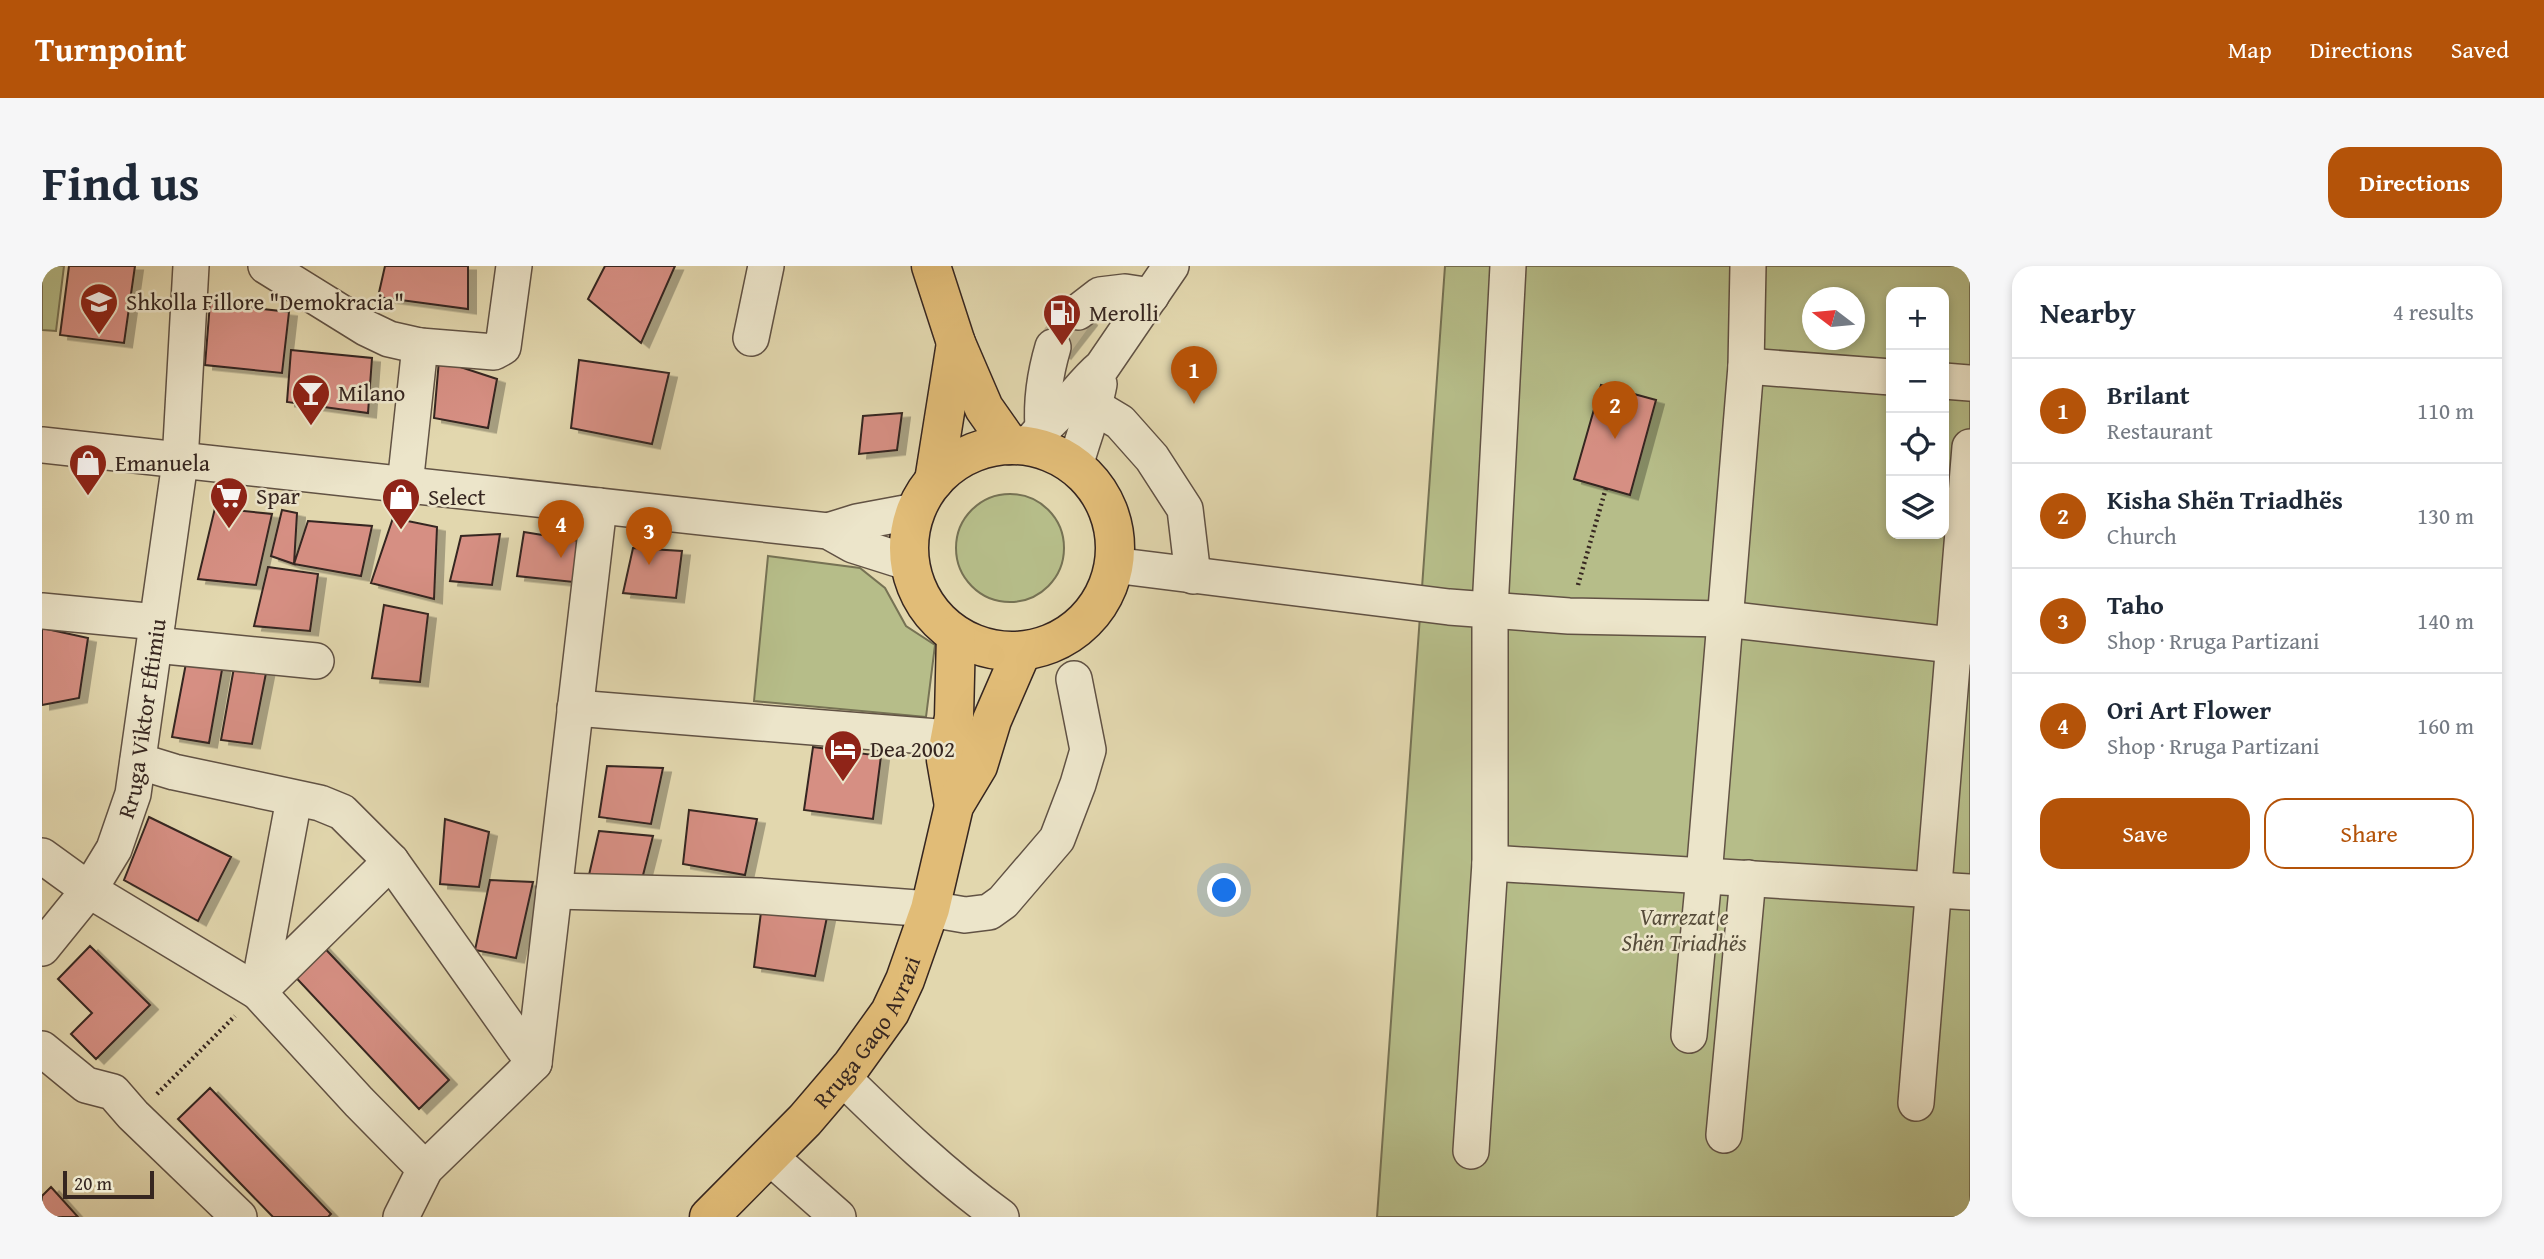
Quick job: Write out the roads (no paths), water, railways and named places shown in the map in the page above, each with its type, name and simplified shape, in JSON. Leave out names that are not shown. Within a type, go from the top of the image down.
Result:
[{"type":"main road","points":[[934,267],[956,344],[984,408],[1027,439],[1061,457],[1088,478],[1107,508],[1115,542],[1113,565],[1105,593],[1084,621],[1055,641],[1022,651],[988,648],[956,635],[942,624],[921,596],[910,563],[911,528],[925,496],[956,344]]},
{"type":"main road","points":[[925,496],[960,459],[976,451],[1027,439]]},
{"type":"main road","name":"Rruga Gaqo Avrazi","points":[[954,806],[946,760],[954,717],[956,635]]},
{"type":"main road","name":"Rruga Gaqo Avrazi","points":[[709,1217],[805,1120],[842,1077],[890,1012],[905,980],[930,909],[954,806],[978,766],[992,720],[1022,651]]},
{"type":"street","name":"Rruga Viktor Eftimiu","points":[[42,948],[89,890],[114,849],[133,794],[180,462],[191,266]]},
{"type":"street","points":[[266,266],[366,328],[389,339],[420,346],[494,352],[503,347],[514,266]]},
{"type":"street","points":[[751,338],[766,266]]},
{"type":"street","points":[[1027,439],[1057,415],[1087,379],[1101,367],[1171,266]]},
{"type":"street","points":[[1472,1151],[1490,863],[1490,609],[1508,266]]},
{"type":"street","points":[[1689,1035],[1746,366],[1748,266]]},
{"type":"street","points":[[1078,312],[1101,295],[1125,292],[1151,296]]},
{"type":"street","points":[[404,485],[420,346]]},
{"type":"street","points":[[1027,439],[1041,400],[1053,347]]},
{"type":"street","points":[[1746,366],[1886,377]]},
{"type":"street","points":[[1075,467],[1086,427],[1095,407],[1101,367]]},
{"type":"street","points":[[1949,381],[1970,383]]},
{"type":"street","points":[[1095,407],[1120,422],[1144,449],[1185,509],[1193,576]]},
{"type":"street","points":[[42,445],[828,531],[853,545],[910,563]]},
{"type":"street","points":[[1916,1103],[1933,889],[1962,647],[1970,447]]},
{"type":"street","points":[[828,531],[925,496]]},
{"type":"street","points":[[401,1217],[425,1170],[534,1063],[599,506]]},
{"type":"street","points":[[1113,565],[1449,607],[1569,616],[1725,620],[1962,647]]},
{"type":"street","points":[[42,611],[156,634],[316,661]]},
{"type":"street","points":[[554,891],[759,896],[930,909],[965,915],[989,912],[1003,902],[1057,839],[1088,750],[1074,679]]},
{"type":"street","points":[[575,708],[950,738]]},
{"type":"street","points":[[138,761],[174,772],[320,803],[342,812],[391,861],[534,1063]]},
{"type":"street","points":[[258,992],[295,799]]},
{"type":"street","points":[[42,856],[89,890],[258,992],[425,1170]]},
{"type":"street","points":[[258,992],[391,861]]},
{"type":"street","points":[[1490,863],[1970,891]]},
{"type":"street","points":[[1724,1135],[1748,878]]},
{"type":"street","points":[[42,1049],[86,1085],[113,1092],[133,1115],[239,1217]]},
{"type":"street","points":[[842,1077],[909,1142],[964,1190],[1001,1217]]},
{"type":"street","points":[[769,1157],[838,1217]]},
{"type":"tunnel","points":[[1053,347],[1078,312]]},
{"type":"place","name":"Shkolla Fillore \"Demokracia\"","points":[[99,336]]},
{"type":"place","name":"Merolli","points":[[1062,347]]},
{"type":"place","name":"Brilant","points":[[1194,404]]},
{"type":"place","name":"Milano","points":[[311,427]]},
{"type":"place","name":"Kisha Shën Triadhës","points":[[1615,439]]},
{"type":"place","name":"Emanuela","points":[[88,497]]},
{"type":"place","name":"Spar","points":[[229,530]]},
{"type":"place","name":"Select","points":[[401,531]]},
{"type":"place","name":"Ori Art Flower","points":[[561,558]]},
{"type":"place","name":"Taho","points":[[649,565]]},
{"type":"place","name":"Dea 2002","points":[[843,783]]},
{"type":"park label","name":"Varrezat e Shën Triadhës","points":[[1684,930]]}]
